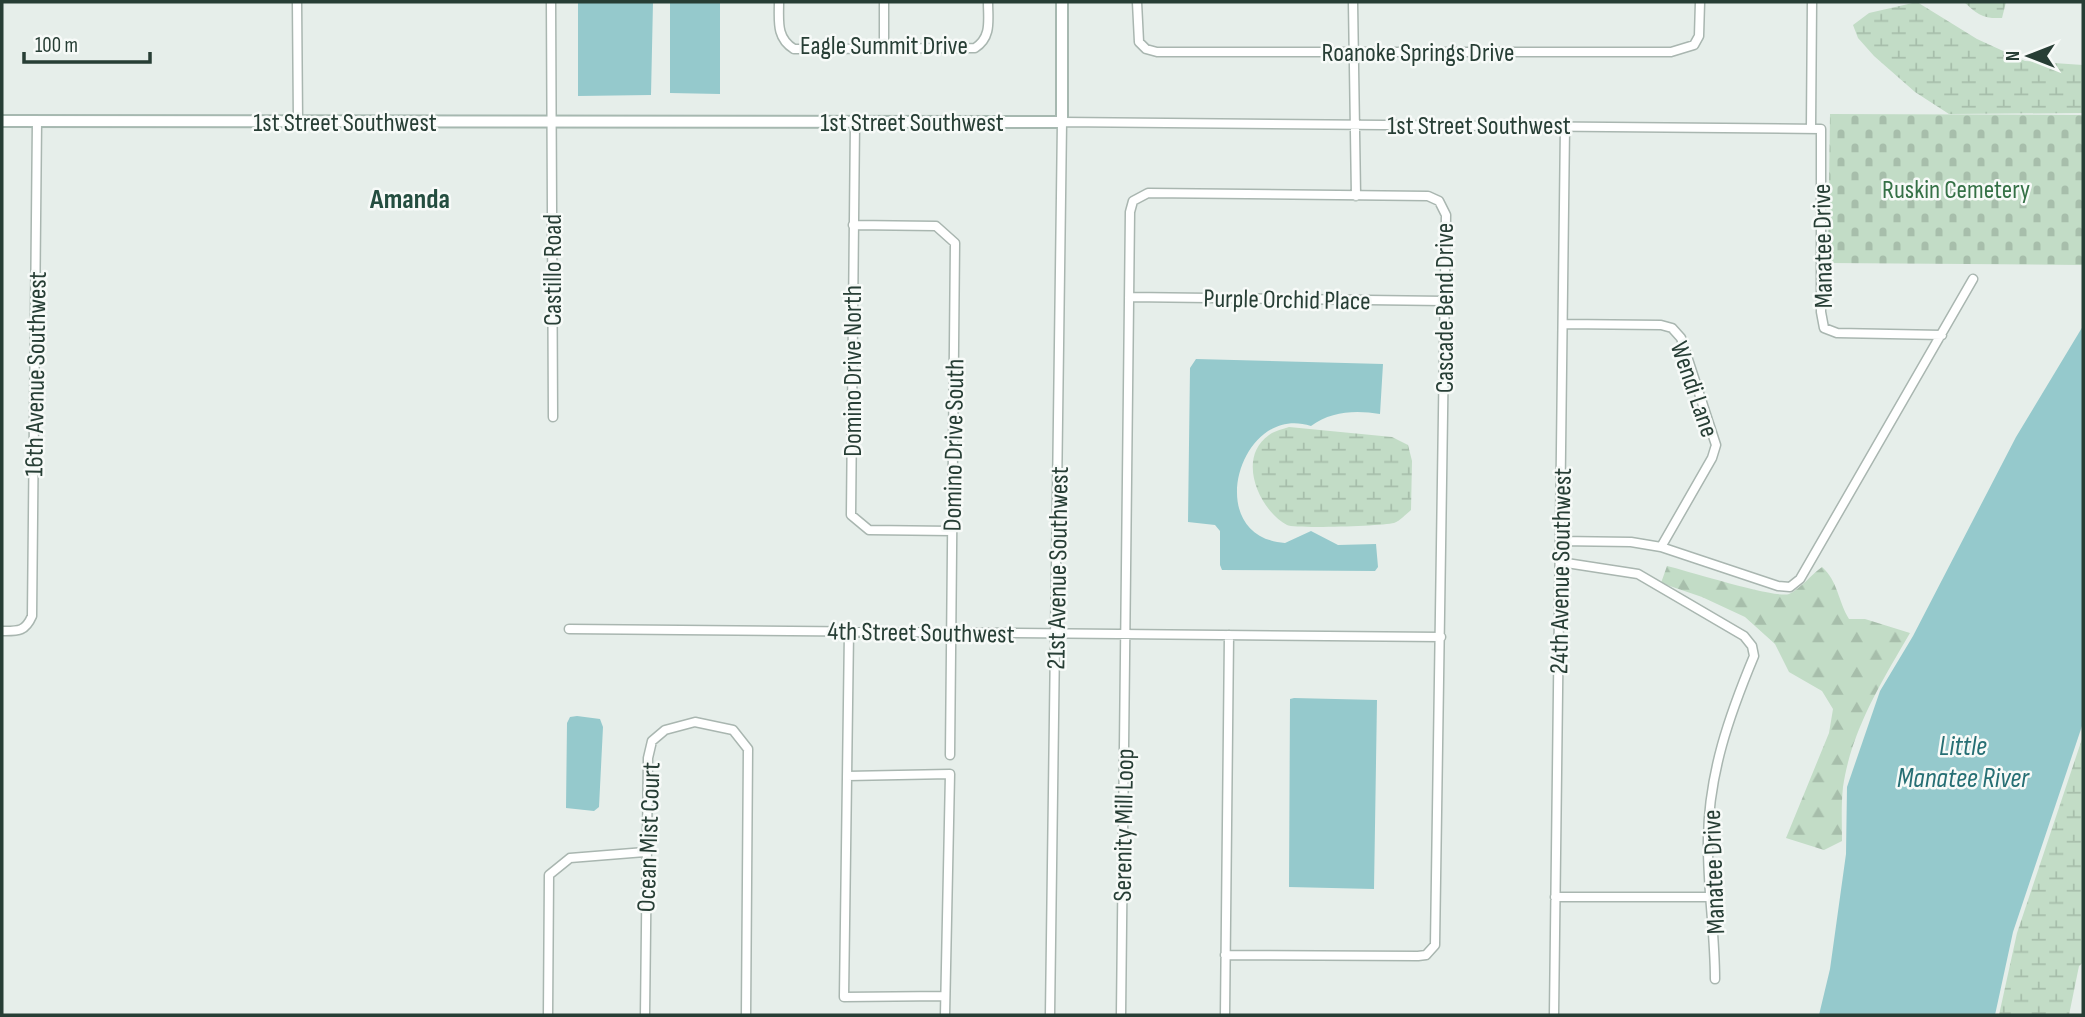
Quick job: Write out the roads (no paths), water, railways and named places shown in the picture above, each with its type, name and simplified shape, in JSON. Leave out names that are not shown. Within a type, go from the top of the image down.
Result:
[{"type":"street","points":[[297,2],[298,122]]},
{"type":"street","name":"Castillo Road","points":[[551,2],[553,418]]},
{"type":"street","name":"Eagle Summit Drive","points":[[779,2],[779,31],[785,43],[794,49],[975,48],[984,42],[988,33],[988,2]]},
{"type":"street","points":[[884,2],[884,49]]},
{"type":"street","points":[[1062,2],[1062,122]]},
{"type":"street","name":"Roanoke Springs Drive","points":[[1137,2],[1139,42],[1146,49],[1157,52],[1671,52],[1694,46],[1699,36],[1700,2]]},
{"type":"street","points":[[1353,2],[1356,196]]},
{"type":"street","points":[[1811,127],[1812,2]]},
{"type":"street","name":"1st Street Southwest","points":[[2,121],[1062,122],[1821,129]]},
{"type":"street","name":"16th Avenue Southwest","points":[[2,631],[21,631],[28,626],[32,616],[37,121]]},
{"type":"street","name":"Domino Drive North","points":[[855,122],[852,515],[869,530],[952,531]]},
{"type":"street","name":"21st Avenue Southwest","points":[[1050,1015],[1062,122]]},
{"type":"street","name":"24th Avenue Southwest","points":[[1554,1015],[1566,126]]},
{"type":"street","name":"Manatee Drive","points":[[1821,129],[1821,312],[1824,328],[1837,333],[1942,335]]},
{"type":"street","name":"Cascade Bend Drive","points":[[1125,634],[1130,212],[1139,195],[1428,196],[1444,206],[1437,938],[1431,951],[1418,956],[1225,956]]},
{"type":"street","name":"Domino Drive South","points":[[853,225],[936,226],[955,243],[950,755]]},
{"type":"street","points":[[1560,541],[1631,542],[1661,547],[1778,586],[1790,587],[1800,579],[1973,279]]},
{"type":"street","name":"Purple Orchid Place","points":[[1129,297],[1445,301]]},
{"type":"street","name":"Wendi Lane","points":[[1563,324],[1661,325],[1672,328],[1681,338],[1716,445],[1712,458],[1661,547]]},
{"type":"street","name":"Manatee Drive","points":[[1560,562],[1638,574],[1744,636],[1752,646],[1754,656],[1728,718],[1714,772],[1708,840],[1715,979]]},
{"type":"street","name":"4th Street Southwest","points":[[569,629],[1441,638]]},
{"type":"street","points":[[849,631],[844,997],[945,996]]},
{"type":"street","name":"Serenity Mill Loop","points":[[1121,1015],[1125,634]]},
{"type":"street","points":[[1224,1015],[1229,635]]},
{"type":"street","name":"Ocean Mist Court","points":[[645,1015],[648,758],[652,741],[665,730],[695,722],[733,730],[748,748],[746,1015]]},
{"type":"street","points":[[847,776],[950,774],[945,1015]]},
{"type":"street","points":[[548,1015],[549,875],[570,858],[645,852]]},
{"type":"street","points":[[1555,897],[1712,897]]},
{"type":"water","points":[[578,2],[653,2],[651,95],[578,96]]},
{"type":"water","points":[[670,2],[720,2],[720,94],[670,93]]},
{"type":"water","name":"Little Manatee River","points":[[2083,326],[2083,723],[2013,932],[1995,1015],[1819,1015],[1830,969],[1846,854],[1847,787],[1880,691],[1913,636],[2016,437]]},
{"type":"water","points":[[1196,359],[1383,364],[1380,414],[1344,413],[1327,417],[1311,426],[1286,424],[1265,433],[1249,451],[1240,473],[1237,497],[1243,519],[1259,535],[1285,543],[1311,531],[1338,545],[1376,544],[1378,567],[1375,571],[1222,570],[1220,531],[1215,525],[1188,522],[1190,368]]},
{"type":"water","points":[[1290,699],[1377,700],[1374,889],[1289,887]]},
{"type":"water","points":[[570,717],[600,719],[603,727],[599,807],[594,811],[566,808],[567,723]]},
{"type":"district","name":"Amanda","points":[[410,198]]},
{"type":"park label","name":"Ruskin Cemetery","points":[[1956,189]]}]
